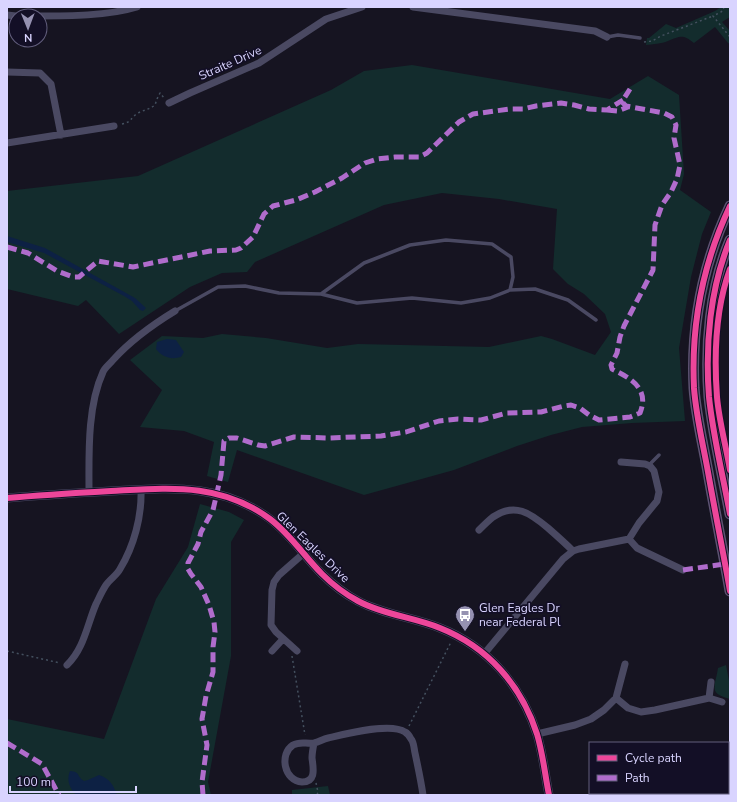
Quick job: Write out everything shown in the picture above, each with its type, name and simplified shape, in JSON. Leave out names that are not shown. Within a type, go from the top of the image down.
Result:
[{"type":"main road","points":[[730,206],[715,241],[703,281],[696,326],[694,368],[697,410],[730,591]]},
{"type":"main road","points":[[730,240],[721,266],[716,287],[709,329],[708,348],[708,379],[711,411],[730,514]]},
{"type":"street","points":[[48,16],[115,12],[137,7]]},
{"type":"street","name":"Straite Drive","points":[[169,103],[259,63],[326,19],[362,7]]},
{"type":"street","points":[[413,7],[467,10],[595,31],[607,37]]},
{"type":"street","points":[[7,72],[40,74],[51,84],[61,135]]},
{"type":"street","points":[[7,142],[114,126]]},
{"type":"street","points":[[89,492],[89,437],[92,409],[103,371],[125,346],[156,322],[175,311]]},
{"type":"street","points":[[484,654],[563,559],[573,551],[629,539],[639,523],[659,498],[654,470],[649,465],[621,462]]},
{"type":"street","name":"Glen Eagles Drive","points":[[7,498],[141,489],[188,488],[214,493],[236,500],[258,511],[270,519],[293,540],[330,582],[358,601],[386,613],[439,628],[463,640],[484,654],[499,667],[512,683],[527,708],[536,734],[549,795]]},
{"type":"street","points":[[68,665],[75,658],[96,604],[106,585],[120,570],[131,544],[141,508],[141,489]]},
{"type":"street","points":[[479,530],[493,517],[502,513],[509,511],[522,511],[534,516],[573,551]]},
{"type":"street","points":[[629,539],[637,548],[683,570]]},
{"type":"street","points":[[297,651],[276,632],[271,625],[270,618],[273,586],[279,574],[304,553]]},
{"type":"street","points":[[272,651],[283,639]]},
{"type":"street","points":[[536,734],[575,725],[591,719],[604,710],[616,698],[625,664]]},
{"type":"street","points":[[709,698],[711,682]]},
{"type":"street","points":[[616,698],[628,708],[641,712],[709,698],[722,702]]},
{"type":"street","points":[[310,743],[314,772],[307,781],[302,782],[294,780],[287,772],[285,762],[287,753],[292,746],[302,742],[310,743],[383,727],[397,728],[405,732],[412,739],[424,795]]},
{"type":"lane","points":[[607,37],[618,35],[640,38]]},
{"type":"lane","points":[[321,294],[364,263],[410,245],[446,240],[492,244],[510,257],[513,277],[510,290]]},
{"type":"lane","points":[[175,311],[218,287],[246,286],[279,293],[321,294],[358,303],[412,298],[461,303],[490,298],[510,290],[535,289],[568,300],[596,320]]},
{"type":"lane","points":[[649,465],[659,455]]},
{"type":"path","points":[[644,42],[652,41],[661,36],[713,16],[724,10],[723,7]]},
{"type":"path","points":[[713,16],[730,37]]},
{"type":"path","points":[[114,126],[128,122],[136,114],[156,105],[160,93],[169,103]]},
{"type":"path","points":[[405,732],[409,727],[452,640]]},
{"type":"path","points":[[7,651],[68,665]]},
{"type":"path","points":[[297,651],[291,657],[310,743]]},
{"type":"green space","points":[[721,7],[730,7],[730,17],[722,22],[730,31],[730,44],[715,27],[694,43],[687,38],[681,37],[663,43],[646,45],[647,38],[666,24],[676,28]]},
{"type":"green space","points":[[412,65],[610,99],[648,76],[679,95],[684,174],[680,190],[711,212],[702,234],[691,277],[679,348],[685,421],[582,427],[517,446],[454,470],[364,495],[237,450],[228,482],[207,476],[214,442],[184,431],[140,427],[162,390],[130,360],[162,336],[203,338],[222,334],[266,338],[327,348],[358,344],[489,347],[541,336],[595,355],[611,332],[605,314],[584,294],[568,284],[553,269],[557,209],[499,199],[442,193],[384,205],[255,262],[247,272],[222,273],[190,287],[119,334],[86,300],[78,306],[7,289],[7,191],[138,176],[331,90],[364,71]]},
{"type":"green space","points":[[200,504],[229,512],[244,520],[231,542],[231,656],[208,782],[211,795],[7,795],[7,719],[104,739],[156,599],[188,547]]},
{"type":"green space","points":[[726,665],[730,686],[730,699],[718,694],[715,689],[718,668]]},
{"type":"green space","points":[[328,786],[330,795],[292,795],[292,790]]},
{"type":"water","points":[[7,236],[45,248],[135,298],[146,308],[143,311],[140,310],[132,301],[124,296],[44,253],[7,242]]},
{"type":"water","points":[[167,339],[176,340],[184,352],[181,357],[167,357],[156,349],[157,342]]},
{"type":"water","points":[[70,771],[77,773],[84,781],[99,775],[106,778],[111,782],[117,795],[76,795],[69,784],[68,778]]},
{"type":"marked path","points":[[203,795],[202,782],[207,745],[202,719],[206,696],[213,672],[213,647],[215,632],[209,605],[201,587],[188,569],[188,563],[198,544],[201,532],[213,510],[221,475],[224,441],[229,438],[237,438],[265,446],[294,437],[329,438],[381,436],[406,432],[439,421],[458,419],[481,420],[507,413],[541,412],[571,405],[580,408],[599,420],[630,417],[640,413],[642,404],[640,390],[631,380],[612,369],[611,365],[617,353],[624,326],[653,270],[655,225],[662,205],[671,192],[677,179],[680,165],[674,138],[676,125],[672,117],[664,113],[626,106],[623,103],[623,100],[630,89]]},
{"type":"marked path","points":[[7,247],[28,253],[57,271],[73,277],[79,277],[98,261],[133,267],[210,251],[236,250],[241,248],[253,237],[264,214],[273,206],[296,200],[315,192],[342,178],[365,163],[377,159],[419,157],[427,153],[459,122],[473,114],[510,109],[523,109],[561,103],[589,109],[607,110],[623,100]]},
{"type":"marked path","points":[[607,110],[618,111],[628,107]]},
{"type":"marked path","points":[[683,570],[725,564]]},
{"type":"marked path","points":[[7,743],[42,764],[59,795]]},
{"type":"cycle path","points":[[730,206],[706,272],[697,318],[694,365],[694,388],[698,420],[730,591]]},
{"type":"cycle path","points":[[730,240],[718,277],[710,317],[708,357],[711,412],[730,514]]},
{"type":"cycle path","points":[[730,269],[725,284],[719,315],[716,349],[718,406],[730,470]]},
{"type":"cycle path","points":[[7,498],[111,491],[174,489],[213,493],[251,507],[278,525],[322,574],[348,595],[378,610],[440,628],[457,636],[488,657],[512,684],[522,699],[530,716],[539,742],[549,795]]},
{"type":"place","name":"Glen Eagles Dr near Federal Pl","points":[[465,632]]}]
